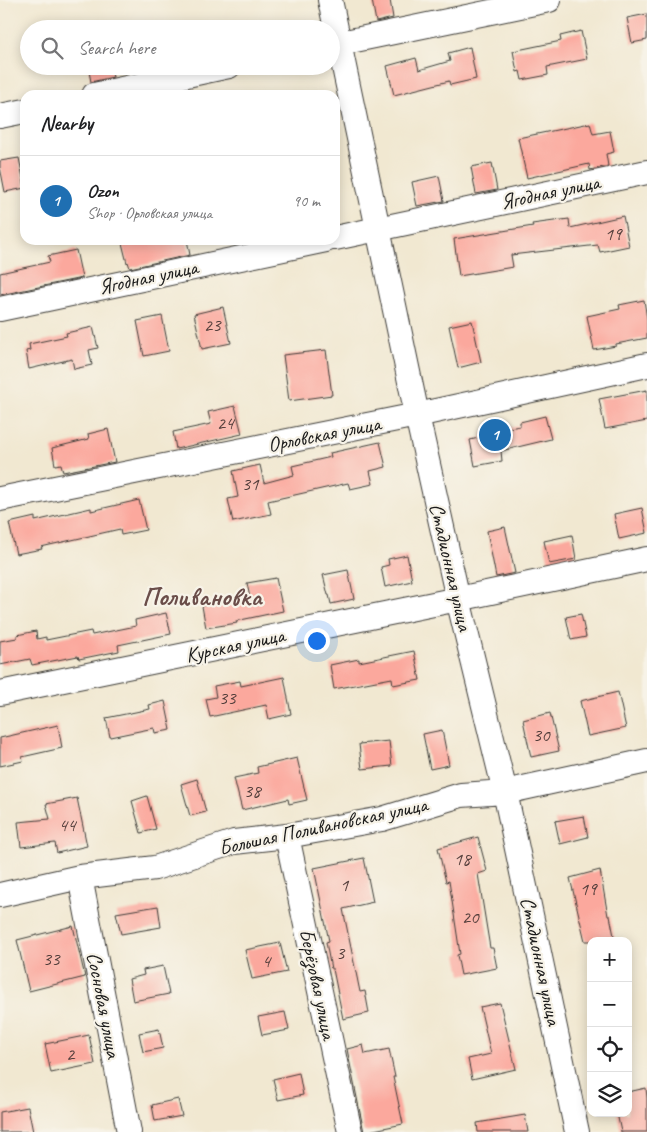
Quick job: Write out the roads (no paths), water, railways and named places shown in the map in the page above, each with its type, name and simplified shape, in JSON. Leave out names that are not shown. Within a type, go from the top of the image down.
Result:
[{"type":"street","name":"Стадионная улица","points":[[330,0],[333,20]]},
{"type":"street","points":[[340,44],[549,0]]},
{"type":"street","name":"Стадионная улица","points":[[340,63],[378,229],[416,415],[505,792],[577,1132]]},
{"type":"street","points":[[117,90],[187,75]]},
{"type":"street","points":[[0,116],[20,112]]},
{"type":"street","name":"Ягодная улица","points":[[340,237],[647,172]]},
{"type":"street","name":"Ягодная улица","points":[[0,309],[302,245]]},
{"type":"street","name":"Орловская улица","points":[[0,499],[416,415],[647,365]]},
{"type":"street","name":"Курская улица","points":[[0,693],[647,559]]},
{"type":"street","name":"Большая Поливановская улица","points":[[0,896],[80,877],[155,868],[234,842],[287,836],[382,819],[461,795],[505,792],[647,761]]},
{"type":"street","name":"Берёзовая улица","points":[[287,836],[350,1132]]},
{"type":"street","name":"Сосновая улица","points":[[80,877],[129,1132]]},
{"type":"place","name":"Ozon","points":[[495,435]]},
{"type":"district","name":"Поливановка","points":[[202,596]]}]
